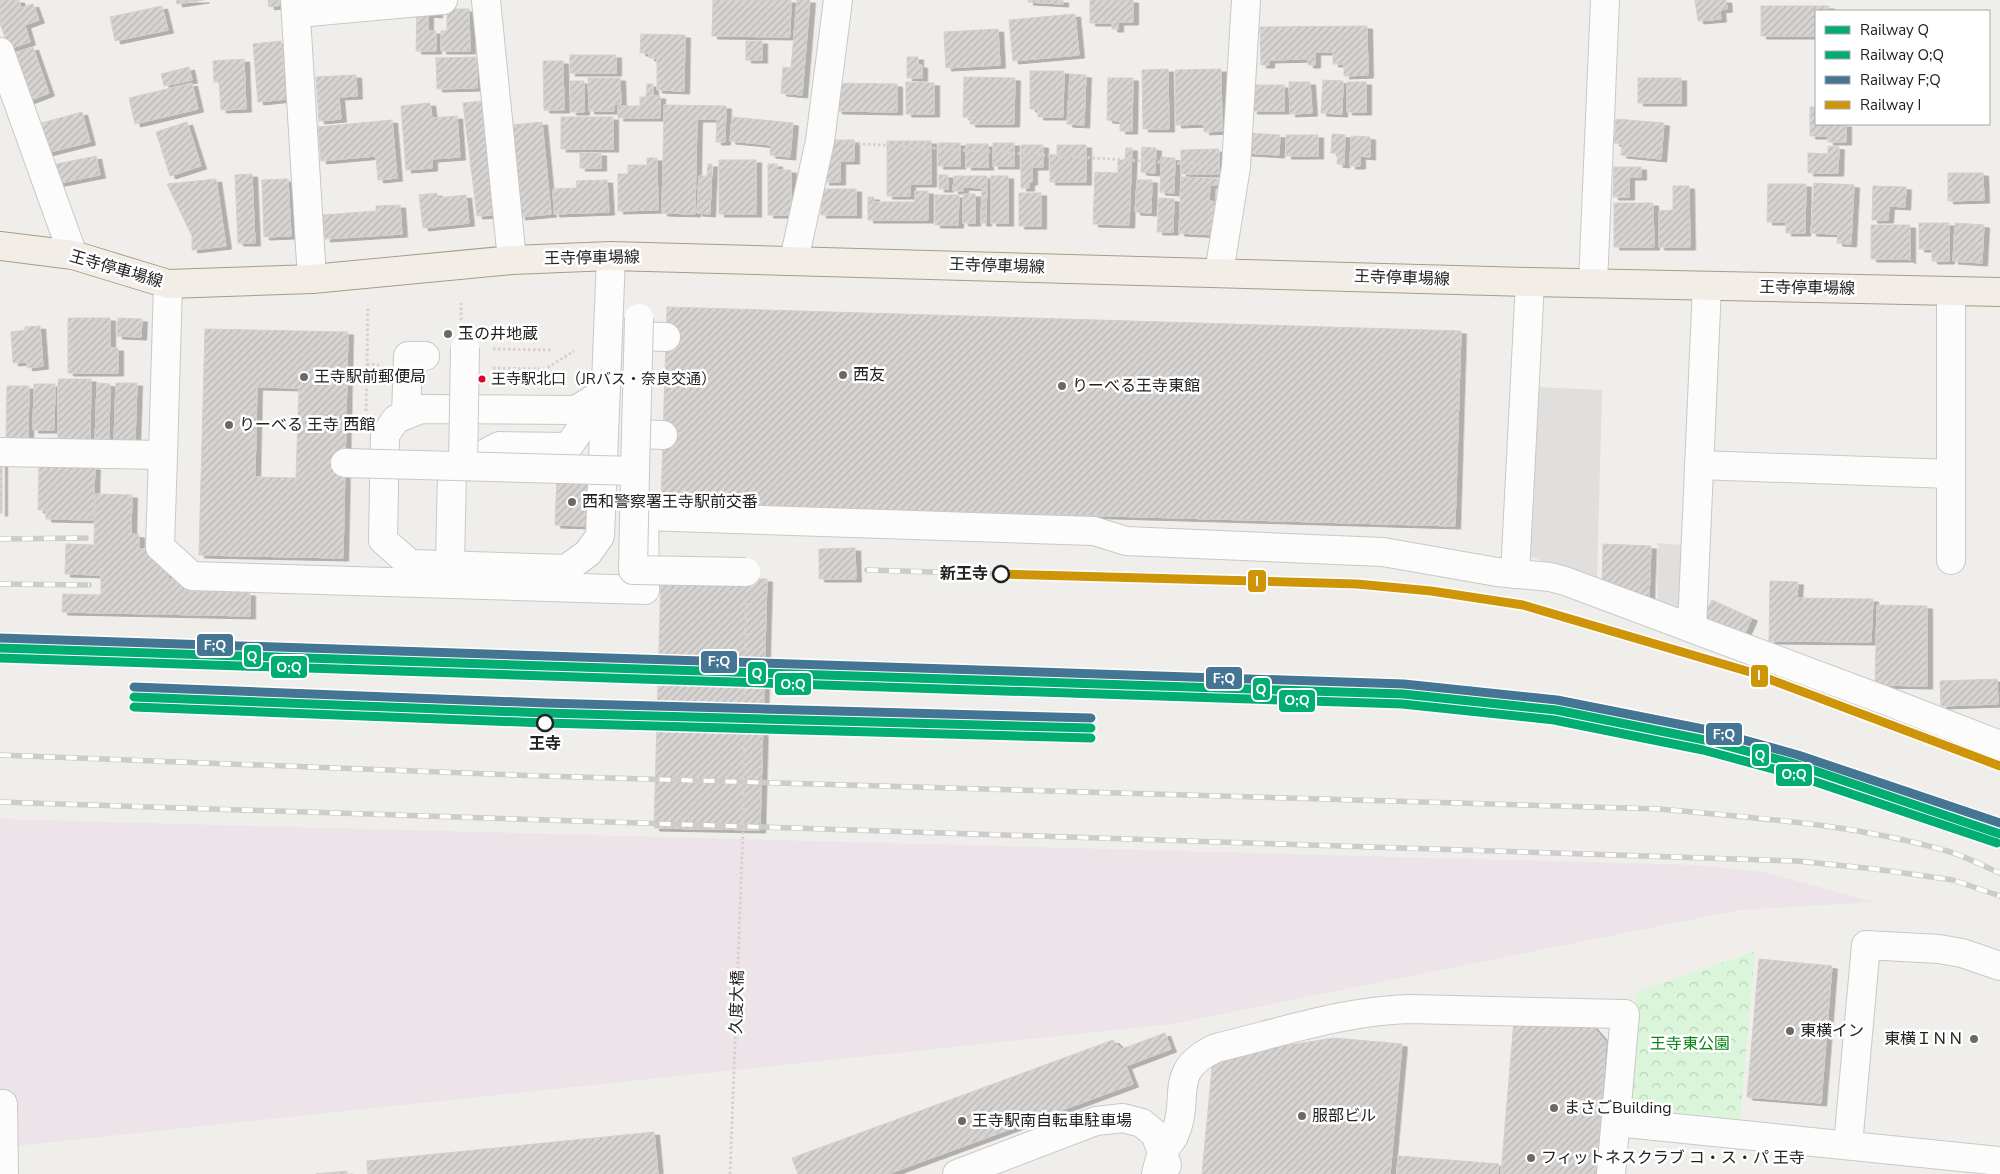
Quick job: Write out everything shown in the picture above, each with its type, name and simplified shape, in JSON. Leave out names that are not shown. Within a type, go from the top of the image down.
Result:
[{"type":"main road","name":"王寺停車場線","points":[[0,246],[73,255],[168,284],[312,279],[512,260],[611,256],[1530,282],[2000,292]]},
{"type":"street","points":[[312,279],[296,7],[443,0]]},
{"type":"street","points":[[486,0],[512,260]]},
{"type":"street","points":[[794,260],[820,141],[838,0]]},
{"type":"street","points":[[1219,273],[1236,167],[1246,0]]},
{"type":"street","points":[[1593,283],[1605,0]]},
{"type":"street","points":[[0,52],[73,255]]},
{"type":"street","points":[[606,391],[576,410],[421,409],[396,419],[385,435],[383,540],[410,564],[566,569],[588,554],[600,536],[606,391],[611,256]]},
{"type":"street","points":[[1515,574],[1530,282]]},
{"type":"street","points":[[168,284],[160,547],[192,576],[645,590],[644,516],[1094,531],[1126,541],[1364,550],[1419,557],[1515,574],[1550,577],[1565,581],[2000,745]]},
{"type":"street","points":[[1692,628],[1707,286]]},
{"type":"street","points":[[1951,291],[1951,560]]},
{"type":"street","points":[[666,337],[639,327],[633,570],[746,572]]},
{"type":"street","points":[[463,466],[465,348]]},
{"type":"street","points":[[406,415],[408,356],[425,356]]},
{"type":"street","points":[[450,565],[452,470],[500,446],[568,447],[606,391]]},
{"type":"street","points":[[636,434],[664,435]]},
{"type":"street","points":[[0,452],[163,455]]},
{"type":"street","points":[[344,463],[635,472]]},
{"type":"street","points":[[1699,465],[1951,474]]},
{"type":"street","points":[[1848,1145],[1866,945],[1939,949],[2000,966]]},
{"type":"street","points":[[1162,1167],[1179,1117],[1182,1083],[1188,1067],[1202,1055],[1216,1048],[1356,1014],[1383,1010],[1625,1014],[1611,1174]]},
{"type":"street","points":[[3,1104],[4,1174]]},
{"type":"street","points":[[957,1174],[1096,1121],[1123,1118],[1142,1123],[1155,1134],[1162,1167]]},
{"type":"street","points":[[1616,1122],[2000,1161]]},
{"type":"path","points":[[820,141],[1236,167]]},
{"type":"path","points":[[465,348],[552,350]]},
{"type":"path","name":"久度大橋","points":[[730,1174],[743,830],[746,572]]},
{"type":"shaded area","points":[[1536,387],[1602,390],[1597,582],[1529,556]]},
{"type":"shaded area","points":[[1658,543],[1682,545],[1680,611],[1657,605]]},
{"type":"shaded area","points":[[0,819],[1696,865],[1763,872],[1875,902],[1740,910],[1172,1024],[15,1146],[0,1098]]},
{"type":"green space","name":"王寺東公園","points":[[1755,951],[1740,1119],[1641,1109],[1627,1097],[1637,992]]},
{"type":"building","points":[[0,0],[19,0],[21,8],[33,4],[39,20],[25,25],[30,42],[9,49],[0,23]]},
{"type":"building","points":[[176,0],[204,0],[177,4]]},
{"type":"building","points":[[268,0],[288,0],[288,4],[269,7]]},
{"type":"building","points":[[713,0],[791,0],[790,37],[712,36]]},
{"type":"building","points":[[797,0],[810,0],[802,95],[781,93],[783,67],[791,68]]},
{"type":"building","points":[[1028,0],[1063,0],[1063,4],[1028,2]]},
{"type":"building","points":[[1090,0],[1133,0],[1133,22],[1118,22],[1118,29],[1112,29],[1112,23],[1090,23]]},
{"type":"building","points":[[1695,0],[1726,0],[1727,9],[1720,10],[1721,19],[1698,21]]},
{"type":"building","points":[[162,6],[168,30],[115,41],[110,17]]},
{"type":"building","points":[[1761,6],[1829,6],[1829,10],[1815,10],[1815,36],[1761,36]]},
{"type":"building","points":[[417,9],[437,9],[437,15],[428,14],[428,31],[436,31],[436,51],[416,51]]},
{"type":"building","points":[[447,9],[469,9],[470,51],[441,51],[441,31],[447,31]]},
{"type":"building","points":[[1075,14],[1079,55],[1013,61],[1009,20]]},
{"type":"building","points":[[1367,26],[1368,75],[1344,76],[1344,64],[1333,64],[1333,52],[1315,52],[1315,65],[1308,65],[1308,59],[1269,60],[1269,65],[1261,65],[1260,27]]},
{"type":"building","points":[[998,29],[1000,65],[946,68],[944,32]]},
{"type":"building","points":[[641,34],[685,35],[684,91],[657,90],[657,58],[649,58],[649,53],[640,53]]},
{"type":"building","points":[[281,41],[287,99],[258,102],[253,44]]},
{"type":"building","points":[[746,41],[762,41],[762,60],[746,60]]},
{"type":"building","points":[[33,47],[49,93],[28,101],[11,54]]},
{"type":"building","points":[[570,55],[616,55],[616,73],[570,73]]},
{"type":"building","points":[[477,57],[477,88],[437,89],[436,58]]},
{"type":"building","points":[[907,57],[918,57],[918,65],[922,65],[922,78],[907,78]]},
{"type":"building","points":[[244,59],[246,109],[221,110],[219,82],[214,82],[213,61]]},
{"type":"building","points":[[543,61],[563,61],[564,110],[544,110]]},
{"type":"building","points":[[189,67],[192,80],[164,86],[161,74]]},
{"type":"building","points":[[1168,69],[1169,129],[1143,129],[1142,70]]},
{"type":"building","points":[[1221,69],[1222,131],[1204,132],[1204,124],[1176,125],[1175,70]]},
{"type":"building","points":[[1030,71],[1064,71],[1063,117],[1038,117],[1038,109],[1030,109]]},
{"type":"building","points":[[1070,74],[1086,75],[1084,125],[1067,124]]},
{"type":"building","points":[[356,75],[357,96],[339,97],[341,119],[319,121],[316,77]]},
{"type":"building","points":[[964,77],[1015,78],[1014,124],[970,124],[970,117],[963,117]]},
{"type":"building","points":[[588,78],[620,78],[621,104],[614,104],[614,111],[589,111]]},
{"type":"building","points":[[1108,78],[1133,78],[1132,131],[1120,131],[1120,121],[1107,120]]},
{"type":"building","points":[[1638,78],[1681,78],[1681,103],[1638,103]]},
{"type":"building","points":[[1323,80],[1343,81],[1342,114],[1321,113]]},
{"type":"building","points":[[570,81],[584,81],[584,112],[571,112]]},
{"type":"building","points":[[906,82],[934,83],[934,114],[906,114]]},
{"type":"building","points":[[1289,82],[1310,82],[1312,113],[1290,114]]},
{"type":"building","points":[[1347,82],[1366,82],[1366,112],[1347,112]]},
{"type":"building","points":[[192,83],[198,109],[135,124],[129,98]]},
{"type":"building","points":[[831,83],[897,84],[897,112],[837,111]]},
{"type":"building","points":[[647,84],[653,84],[653,96],[660,96],[660,118],[618,118],[618,106],[640,106],[640,97],[646,97]]},
{"type":"building","points":[[1252,85],[1284,85],[1284,111],[1252,111]]},
{"type":"building","points":[[483,101],[496,215],[477,216],[463,103]]},
{"type":"building","points":[[430,103],[432,118],[457,116],[460,157],[432,159],[432,168],[406,170],[401,106]]},
{"type":"building","points":[[664,105],[726,106],[725,142],[716,142],[717,119],[697,119],[695,214],[662,213]]},
{"type":"building","points":[[1810,107],[1815,107],[1815,125],[1846,125],[1846,142],[1828,142],[1828,136],[1810,136]]},
{"type":"building","points":[[82,112],[90,142],[46,153],[38,124]]},
{"type":"building","points":[[561,117],[613,117],[613,149],[561,149]]},
{"type":"building","points":[[732,117],[793,123],[790,157],[770,155],[771,145],[730,141]]},
{"type":"building","points":[[1616,119],[1664,123],[1661,159],[1621,155],[1622,144],[1614,143]]},
{"type":"building","points":[[392,120],[397,178],[378,180],[376,156],[321,161],[318,127]]},
{"type":"building","points":[[187,122],[201,166],[170,176],[156,132]]},
{"type":"building","points":[[542,122],[551,214],[520,217],[512,125]]},
{"type":"building","points":[[1247,133],[1280,135],[1279,155],[1246,153]]},
{"type":"building","points":[[1332,134],[1345,135],[1344,165],[1337,164],[1338,153],[1331,153]]},
{"type":"building","points":[[1286,135],[1318,135],[1318,156],[1286,156]]},
{"type":"building","points":[[1351,136],[1370,137],[1370,157],[1360,156],[1360,166],[1350,166]]},
{"type":"building","points":[[824,140],[854,140],[854,161],[840,161],[840,182],[824,182]]},
{"type":"building","points":[[887,141],[931,141],[931,184],[910,184],[910,196],[887,196]]},
{"type":"building","points":[[938,143],[960,143],[960,166],[938,166]]},
{"type":"building","points":[[993,143],[1014,143],[1014,166],[993,166]]},
{"type":"building","points":[[966,144],[988,144],[988,167],[966,167]]},
{"type":"building","points":[[1021,145],[1043,145],[1043,167],[1032,167],[1032,182],[1029,182],[1029,188],[1021,188]]},
{"type":"building","points":[[1057,145],[1086,145],[1086,182],[1050,182],[1050,155],[1057,155]]},
{"type":"building","points":[[1828,146],[1839,147],[1838,173],[1808,173],[1808,153],[1828,154]]},
{"type":"building","points":[[1142,147],[1156,148],[1155,173],[1141,172]]},
{"type":"building","points":[[1126,148],[1132,148],[1129,225],[1093,224],[1095,172],[1118,173],[1118,160],[1125,160]]},
{"type":"building","points":[[1219,149],[1219,174],[1181,174],[1181,150]]},
{"type":"building","points":[[580,153],[601,153],[601,168],[580,168]]},
{"type":"building","points":[[96,156],[100,175],[55,184],[52,165]]},
{"type":"building","points":[[1161,157],[1175,158],[1174,193],[1160,192]]},
{"type":"building","points":[[647,158],[657,158],[658,210],[618,211],[618,174],[628,174],[628,165],[647,165]]},
{"type":"building","points":[[719,160],[756,160],[756,214],[719,214]]},
{"type":"building","points":[[708,164],[712,164],[710,214],[697,213],[699,176],[707,176]]},
{"type":"building","points":[[768,164],[777,164],[777,170],[791,170],[791,215],[768,215]]},
{"type":"building","points":[[1614,167],[1641,167],[1641,177],[1629,177],[1629,197],[1613,197]]},
{"type":"building","points":[[1948,173],[1983,173],[1984,200],[1948,201]]},
{"type":"building","points":[[252,174],[255,243],[238,243],[235,175]]},
{"type":"building","points":[[939,175],[948,175],[948,189],[939,189]]},
{"type":"building","points":[[954,176],[987,176],[986,223],[981,223],[982,188],[963,187],[963,191],[953,191]]},
{"type":"building","points":[[991,176],[1008,176],[1008,223],[991,223]]},
{"type":"building","points":[[1181,177],[1218,179],[1218,185],[1210,185],[1209,201],[1217,202],[1216,235],[1179,233]]},
{"type":"building","points":[[216,179],[226,246],[192,250],[192,236],[167,184]]},
{"type":"building","points":[[288,179],[291,236],[264,237],[262,180]]},
{"type":"building","points":[[607,180],[609,212],[554,214],[553,189],[577,188],[576,181]]},
{"type":"building","points":[[1137,180],[1152,180],[1151,213],[1135,212]]},
{"type":"building","points":[[1814,183],[1854,185],[1851,244],[1837,243],[1838,234],[1811,233]]},
{"type":"building","points":[[1768,184],[1806,184],[1805,233],[1786,233],[1786,222],[1767,222]]},
{"type":"building","points":[[1673,186],[1689,186],[1690,247],[1659,247],[1659,211],[1673,210]]},
{"type":"building","points":[[1873,186],[1906,187],[1905,207],[1889,206],[1888,220],[1872,220]]},
{"type":"building","points":[[821,189],[856,189],[856,215],[821,215]]},
{"type":"building","points":[[915,191],[928,191],[928,220],[868,220],[868,197],[874,197],[874,202],[915,202]]},
{"type":"building","points":[[437,193],[437,198],[466,195],[469,223],[423,228],[419,195]]},
{"type":"building","points":[[1019,193],[1041,193],[1041,226],[1019,226]]},
{"type":"building","points":[[963,194],[975,194],[975,223],[963,223]]},
{"type":"building","points":[[935,195],[959,195],[958,225],[935,225]]},
{"type":"building","points":[[1159,198],[1174,199],[1173,232],[1157,232]]},
{"type":"building","points":[[1614,203],[1653,203],[1654,247],[1614,247]]},
{"type":"building","points":[[400,205],[402,234],[325,239],[323,215],[376,211],[376,206]]},
{"type":"building","points":[[1919,223],[1949,223],[1949,261],[1932,261],[1932,249],[1919,249]]},
{"type":"building","points":[[1955,223],[1984,225],[1982,263],[1953,261]]},
{"type":"building","points":[[1871,225],[1910,225],[1910,261],[1908,259],[1871,259]]},
{"type":"building","name":"りーべる王寺東館","points":[[667,307],[1461,331],[1455,526],[661,503]]},
{"type":"building","points":[[68,318],[110,318],[110,348],[118,348],[118,373],[68,373]]},
{"type":"building","points":[[118,318],[142,319],[141,337],[117,336]]},
{"type":"building","points":[[40,326],[43,366],[27,368],[27,362],[13,363],[11,332],[25,330],[25,327]]},
{"type":"building","name":"りーべる 王寺 西館","points":[[205,329],[348,332],[343,558],[199,555]],"holes":[[[257,387],[299,388],[296,478],[255,477]]]},
{"type":"building","points":[[58,379],[91,379],[90,442],[58,442]]},
{"type":"building","points":[[97,383],[110,384],[109,442],[95,442]]},
{"type":"building","points":[[116,383],[137,383],[135,442],[114,442]]},
{"type":"building","points":[[34,384],[55,384],[54,430],[33,430]]},
{"type":"building","points":[[7,386],[29,386],[28,438],[6,437]]},
{"type":"building","points":[[0,464],[2,464],[2,513],[0,513]]},
{"type":"building","points":[[39,466],[95,467],[93,520],[46,519],[46,510],[38,510]]},
{"type":"building","name":"西和警察署王寺駅前交番","points":[[557,477],[588,478],[586,526],[555,525]]},
{"type":"building","points":[[95,494],[132,495],[131,534],[139,535],[139,549],[149,549],[149,558],[158,558],[158,567],[169,567],[168,579],[186,580],[185,591],[250,593],[250,616],[62,612],[63,594],[101,595],[101,575],[65,574],[66,544],[94,545]]},
{"type":"building","points":[[1603,544],[1651,546],[1649,600],[1602,584]]},
{"type":"building","points":[[855,548],[856,579],[819,579],[819,549]]},
{"type":"building","points":[[661,576],[767,579],[760,830],[654,828]]},
{"type":"building","points":[[1770,581],[1798,582],[1797,598],[1873,599],[1871,642],[1769,641]]},
{"type":"building","points":[[1712,600],[1752,618],[1742,640],[1701,621]]},
{"type":"building","points":[[1877,605],[1927,606],[1927,686],[1875,685]]},
{"type":"building","points":[[1997,679],[1998,704],[1941,706],[1940,681]]},
{"type":"building","name":"東横イン","points":[[1759,959],[1832,966],[1821,1103],[1747,1097]]},
{"type":"building","name":"まさごBuilding","points":[[1514,1020],[1592,1026],[1606,1042],[1596,1174],[1501,1174]]},
{"type":"building","name":"王寺駅南自転車駐車場","points":[[1165,1033],[1171,1049],[1126,1066],[1133,1084],[888,1174],[798,1174],[792,1158],[1113,1040],[1122,1049]]},
{"type":"building","name":"服部ビル","points":[[1334,1038],[1402,1044],[1390,1174],[1202,1174],[1213,1057]]},
{"type":"building","points":[[654,1132],[658,1174],[368,1174],[367,1161]]},
{"type":"building","points":[[1398,1156],[1499,1164],[1498,1174],[1397,1174]]},
{"type":"building","points":[[347,1171],[347,1174],[316,1174]]},
{"type":"railway","points":[[0,539],[86,538]]},
{"type":"railway","points":[[867,570],[1000,574]]},
{"type":"railway","points":[[0,584],[89,585]]},
{"type":"railway","points":[[0,755],[542,776],[1660,809],[1805,823],[1876,834],[1954,853],[2000,873]]},
{"type":"railway","points":[[0,802],[1797,861],[1953,880],[2000,896]]},
{"type":"rail line","name":"I","points":[[1000,574],[1357,584],[1431,591],[1523,605],[1750,672],[2000,766]]},
{"type":"rail line","name":"F;Q","points":[[0,638],[1404,684],[1557,700],[1708,730],[1798,755],[2000,823]]},
{"type":"rail line","name":"Q","points":[[0,648],[1403,694],[1556,710],[1705,740],[1795,764],[2000,834]]},
{"type":"rail line","name":"O;Q","points":[[0,658],[1402,704],[1554,720],[1703,750],[1792,774],[1997,843]]},
{"type":"rail line","name":"F;Q","points":[[134,687],[545,703],[1091,718]]},
{"type":"rail line","name":"Q","points":[[134,697],[545,713],[1091,728]]},
{"type":"rail line","name":"O;Q","points":[[134,707],[545,723],[1091,738]]},
{"type":"place","name":"玉の井地蔵","points":[[448,334]]},
{"type":"place","name":"西友","points":[[843,375]]},
{"type":"place","name":"王寺駅前郵便局","points":[[304,377]]},
{"type":"place","name":"王寺駅北口（JRバス・奈良交通）","points":[[482,379]]},
{"type":"place","name":"りーべる王寺東館","points":[[1062,386]]},
{"type":"place","name":"りーべる 王寺 西館","points":[[229,425]]},
{"type":"place","name":"西和警察署王寺駅前交番","points":[[572,502]]},
{"type":"place","name":"新王寺","points":[[1001,574]]},
{"type":"place","name":"王寺","points":[[545,723]]},
{"type":"place","name":"東横イン","points":[[1790,1031]]},
{"type":"place","name":"東横ＩＮＮ","points":[[1974,1039]]},
{"type":"place","name":"まさごBuilding","points":[[1554,1108]]},
{"type":"place","name":"服部ビル","points":[[1302,1116]]},
{"type":"place","name":"王寺駅南自転車駐車場","points":[[962,1121]]},
{"type":"place","name":"フィットネスクラブ コ・ス・パ 王寺","points":[[1531,1158]]}]
